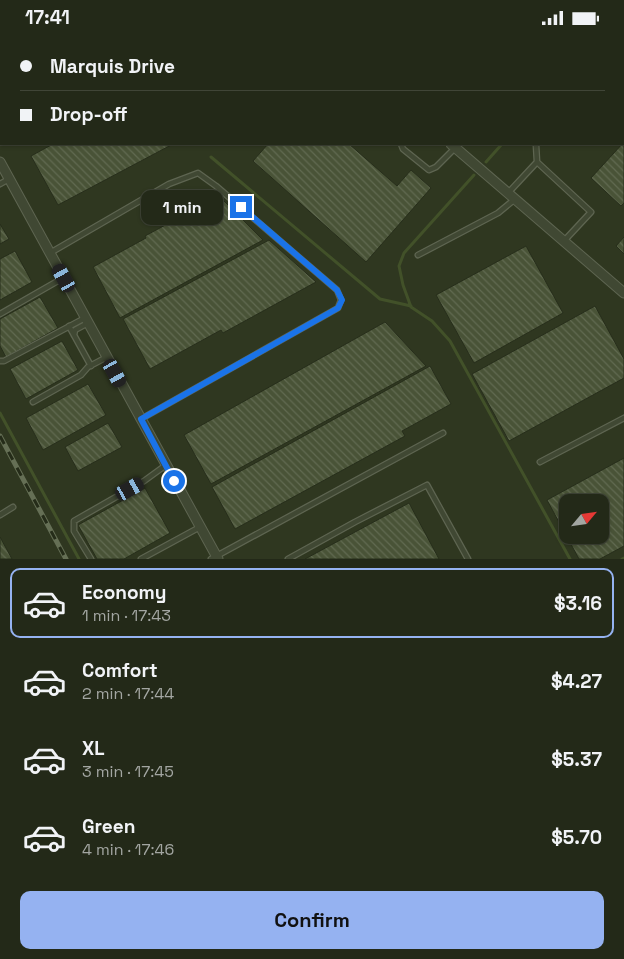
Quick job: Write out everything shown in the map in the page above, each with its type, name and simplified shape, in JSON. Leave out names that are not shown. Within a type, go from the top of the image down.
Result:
[{"type":"street","points":[[455,145],[624,293]]},
{"type":"street","points":[[0,162],[200,527],[215,558]]},
{"type":"lane","points":[[401,145],[402,149],[429,170],[436,167],[455,145]]},
{"type":"lane","points":[[536,145],[537,162],[590,212],[564,241]]},
{"type":"lane","points":[[508,193],[537,162]]},
{"type":"lane","points":[[50,253],[170,184],[198,173],[230,197],[337,290],[342,300],[338,308],[141,419]]},
{"type":"lane","points":[[0,184],[9,179]]},
{"type":"lane","points":[[418,255],[498,213],[516,199]]},
{"type":"lane","points":[[0,314],[64,278]]},
{"type":"lane","points":[[0,361],[4,361],[69,326],[87,320]]},
{"type":"lane","points":[[74,335],[75,330],[87,320]]},
{"type":"lane","points":[[69,326],[91,366]]},
{"type":"lane","points":[[33,402],[81,375],[91,366],[107,357]]},
{"type":"lane","points":[[540,463],[624,418]]},
{"type":"lane","points":[[215,558],[443,433]]},
{"type":"lane","points":[[91,559],[74,531],[74,521],[144,481],[166,465]]},
{"type":"lane","points":[[288,559],[427,485],[468,559]]},
{"type":"lane","points":[[0,515],[13,507]]},
{"type":"lane","points":[[141,559],[200,527]]},
{"type":"building","points":[[51,145],[171,145],[58,205],[31,156]]},
{"type":"building","points":[[267,145],[350,145],[397,186],[411,170],[431,188],[366,262],[253,161]]},
{"type":"building","points":[[621,145],[624,145],[624,203],[621,206],[591,178]]},
{"type":"building","points":[[219,196],[263,240],[120,318],[93,267]]},
{"type":"building","points":[[0,224],[9,239],[0,244]]},
{"type":"building","points":[[624,237],[624,254],[616,246]]},
{"type":"building","points":[[269,240],[316,282],[223,333],[221,330],[150,369],[123,319]]},
{"type":"building","points":[[526,246],[563,313],[474,363],[436,295]]},
{"type":"building","points":[[15,251],[32,282],[0,300],[0,259]]},
{"type":"building","points":[[40,297],[58,328],[6,357],[0,346],[0,319]]},
{"type":"building","points":[[595,306],[624,359],[624,378],[509,441],[472,374]]},
{"type":"building","points":[[385,322],[426,366],[211,484],[184,435]]},
{"type":"building","points":[[62,341],[78,370],[26,399],[10,369]]},
{"type":"building","points":[[430,366],[451,404],[402,431],[405,436],[235,529],[212,487]]},
{"type":"building","points":[[88,384],[106,415],[43,450],[26,418]]},
{"type":"building","points":[[108,423],[122,447],[78,471],[65,447]]},
{"type":"building","points":[[624,458],[624,546],[600,559],[579,559],[571,544],[609,544],[609,494],[559,494],[559,522],[547,500]]},
{"type":"building","points":[[145,488],[170,533],[124,559],[97,559],[78,525]]},
{"type":"building","points":[[409,503],[439,559],[305,559],[368,525]]},
{"type":"building","points":[[0,537],[12,559],[0,559]]},
{"type":"waterway","points":[[486,162],[501,145]]},
{"type":"waterway","points":[[211,157],[380,299],[411,306]]},
{"type":"waterway","points":[[474,175],[404,253],[399,266],[403,285],[411,307],[432,321],[450,341],[570,559]]},
{"type":"waterway","points":[[0,413],[79,559]]},
{"type":"railway","points":[[0,436],[66,559]]},
{"type":"route","points":[[174,481],[141,419],[338,308],[342,300],[337,290],[241,207]]}]
